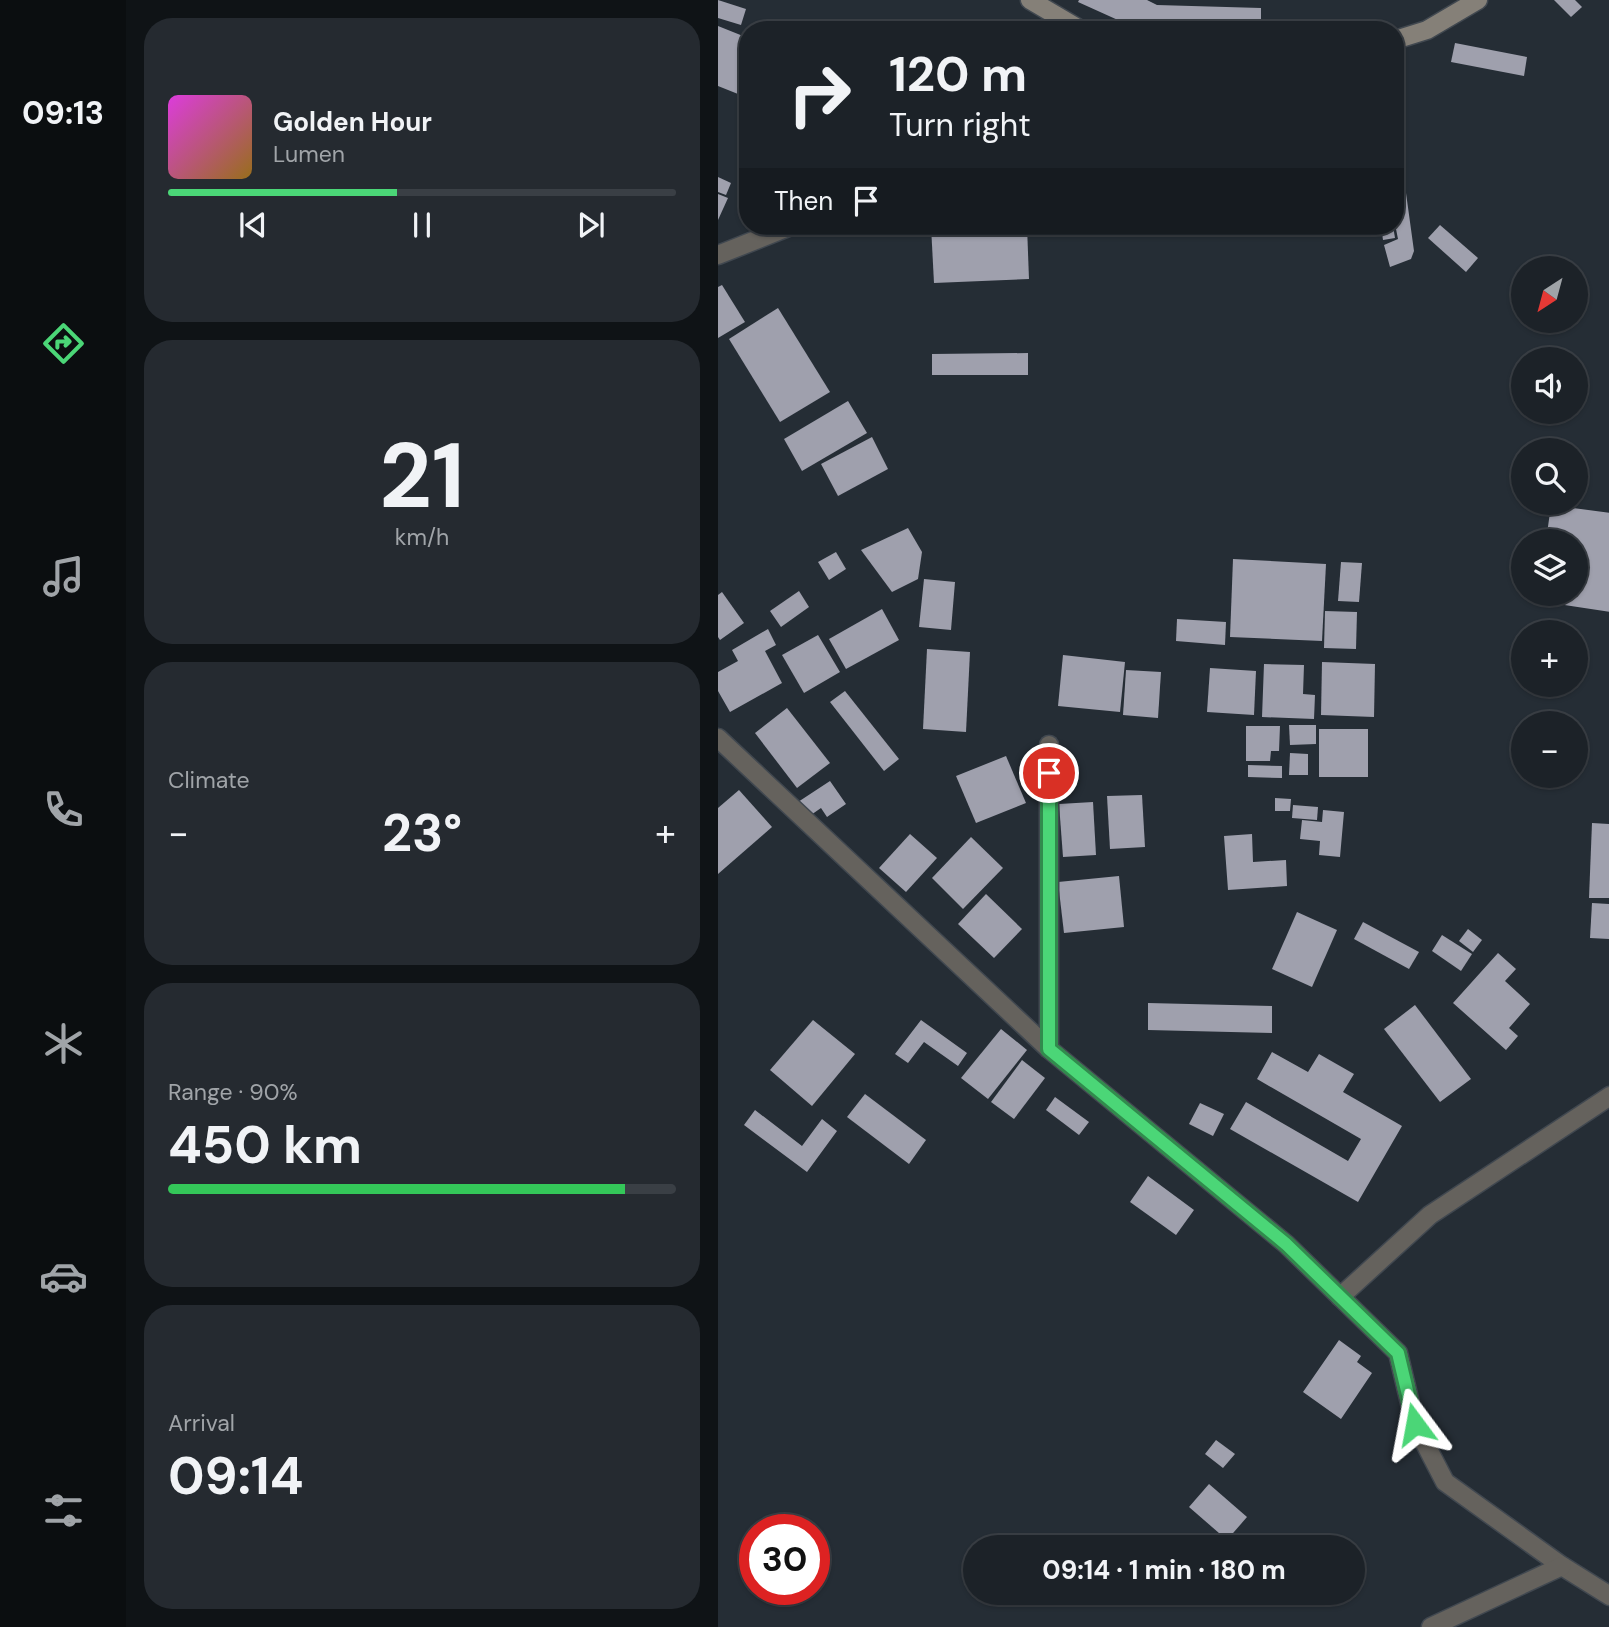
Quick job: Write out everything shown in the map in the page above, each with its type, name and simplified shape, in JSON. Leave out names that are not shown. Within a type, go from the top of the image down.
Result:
[{"type":"street","points":[[1030,0],[1066,21]]},
{"type":"street","points":[[1404,37],[1427,30],[1478,0]]},
{"type":"street","points":[[718,255],[769,235]]},
{"type":"street","points":[[718,738],[1049,1049],[1286,1244],[1398,1353],[1415,1424],[1445,1482],[1562,1566],[1609,1596]]},
{"type":"street","points":[[1049,745],[1049,1049]]},
{"type":"street","points":[[1340,1297],[1430,1215],[1609,1096]]},
{"type":"street","points":[[1431,1627],[1562,1566]]},
{"type":"building","points":[[718,0],[746,9],[739,24],[718,18]]},
{"type":"building","points":[[1147,0],[1157,5],[1261,8],[1261,21],[1120,21],[1078,2]]},
{"type":"building","points":[[1554,0],[1575,0],[1582,7],[1571,17]]},
{"type":"building","points":[[718,26],[739,34],[739,94],[718,86]]},
{"type":"building","points":[[1455,43],[1527,57],[1524,76],[1451,62]]},
{"type":"building","points":[[718,177],[731,183],[726,195],[718,192]]},
{"type":"building","points":[[1404,192],[1414,251],[1411,259],[1390,267],[1384,245],[1398,239],[1397,235],[1404,235]]},
{"type":"building","points":[[718,194],[728,198],[718,220]]},
{"type":"building","points":[[1440,225],[1478,258],[1466,272],[1428,238]]},
{"type":"building","points":[[931,235],[1027,235],[1029,279],[934,283]]},
{"type":"building","points":[[1382,235],[1394,235],[1395,238],[1383,240]]},
{"type":"building","points":[[722,285],[745,322],[718,338],[718,287]]},
{"type":"building","points":[[778,308],[830,392],[780,422],[729,339]]},
{"type":"building","points":[[1028,353],[1028,375],[932,375],[932,354]]},
{"type":"building","points":[[848,401],[867,433],[802,471],[784,439]]},
{"type":"building","points":[[872,437],[888,469],[838,496],[821,464]]},
{"type":"building","points":[[1588,510],[1610,513],[1610,612],[1571,606],[1588,606],[1588,529],[1548,529],[1550,515],[1588,515]]},
{"type":"building","points":[[908,528],[922,552],[918,579],[892,592],[861,550]]},
{"type":"building","points":[[836,552],[846,569],[829,580],[818,562]]},
{"type":"building","points":[[1233,559],[1326,564],[1322,641],[1230,637]]},
{"type":"building","points":[[1341,562],[1362,563],[1359,602],[1338,601]]},
{"type":"building","points":[[924,579],[955,582],[951,630],[919,627]]},
{"type":"building","points":[[799,591],[809,607],[781,627],[770,611]]},
{"type":"building","points":[[722,592],[744,623],[720,640],[718,595]]},
{"type":"building","points":[[882,609],[899,640],[846,669],[829,639]]},
{"type":"building","points":[[1325,611],[1357,612],[1356,649],[1324,648]]},
{"type":"building","points":[[1177,619],[1226,622],[1225,645],[1176,641]]},
{"type":"building","points":[[768,629],[776,645],[765,651],[782,683],[730,712],[718,691],[718,672],[738,661],[732,650]]},
{"type":"building","points":[[818,635],[840,672],[804,693],[782,655]]},
{"type":"building","points":[[927,649],[970,652],[966,732],[923,729]]},
{"type":"building","points":[[1063,655],[1125,662],[1120,712],[1058,706]]},
{"type":"building","points":[[1322,662],[1375,664],[1374,717],[1321,715]]},
{"type":"building","points":[[1264,664],[1304,665],[1303,694],[1315,695],[1314,719],[1262,717]]},
{"type":"building","points":[[1210,668],[1256,671],[1254,715],[1207,712]]},
{"type":"building","points":[[1126,670],[1161,672],[1158,718],[1123,715]]},
{"type":"building","points":[[845,691],[899,759],[884,771],[830,702]]},
{"type":"building","points":[[787,708],[830,763],[797,788],[755,733]]},
{"type":"building","points":[[1289,725],[1316,725],[1316,744],[1290,745]]},
{"type":"building","points":[[1246,726],[1280,726],[1279,751],[1271,751],[1270,761],[1246,761]]},
{"type":"building","points":[[1319,729],[1368,729],[1368,777],[1319,777]]},
{"type":"building","points":[[1290,753],[1308,754],[1308,775],[1289,775]]},
{"type":"building","points":[[1006,756],[1026,803],[976,823],[956,776]]},
{"type":"building","points":[[1248,765],[1282,766],[1282,778],[1248,777]]},
{"type":"building","points":[[830,781],[846,804],[827,817],[821,808],[808,817],[798,802]]},
{"type":"building","points":[[739,790],[772,827],[718,874],[718,808]]},
{"type":"building","points":[[1142,795],[1145,847],[1110,849],[1107,796]]},
{"type":"building","points":[[1275,798],[1291,799],[1290,811],[1275,811]]},
{"type":"building","points":[[1093,802],[1096,855],[1063,857],[1059,804]]},
{"type":"building","points":[[1293,805],[1318,807],[1317,820],[1292,818]]},
{"type":"building","points":[[1323,810],[1344,812],[1340,857],[1319,855],[1320,841],[1300,839],[1302,820],[1322,822]]},
{"type":"building","points":[[1592,823],[1610,824],[1610,898],[1589,898]]},
{"type":"building","points":[[910,834],[937,858],[906,892],[879,868]]},
{"type":"building","points":[[1252,834],[1253,862],[1286,860],[1287,886],[1228,890],[1224,836]]},
{"type":"building","points":[[971,837],[1003,868],[963,909],[932,878]]},
{"type":"building","points":[[1119,876],[1124,927],[1064,933],[1058,882]]},
{"type":"building","points":[[986,894],[1022,929],[994,958],[958,924]]},
{"type":"building","points":[[1592,903],[1610,904],[1610,939],[1590,938]]},
{"type":"building","points":[[1297,912],[1337,930],[1312,987],[1272,969]]},
{"type":"building","points":[[1363,922],[1419,952],[1409,969],[1354,939]]},
{"type":"building","points":[[1468,929],[1482,940],[1473,952],[1459,941]]},
{"type":"building","points":[[1442,935],[1472,954],[1461,971],[1432,951]]},
{"type":"building","points":[[1498,953],[1516,969],[1505,981],[1530,1004],[1509,1028],[1518,1036],[1506,1050],[1453,1003]]},
{"type":"building","points":[[1148,1003],[1272,1006],[1272,1033],[1148,1030]]},
{"type":"building","points":[[1415,1005],[1471,1079],[1440,1102],[1384,1029]]},
{"type":"building","points":[[813,1020],[855,1054],[812,1106],[770,1070]]},
{"type":"building","points":[[921,1020],[967,1053],[958,1066],[924,1042],[908,1063],[895,1054]]},
{"type":"building","points":[[1001,1029],[1027,1050],[988,1099],[961,1078]]},
{"type":"building","points":[[1272,1052],[1308,1072],[1319,1054],[1354,1074],[1343,1092],[1402,1126],[1358,1202],[1230,1129],[1246,1102],[1348,1161],[1361,1139],[1257,1079]]},
{"type":"building","points":[[1022,1060],[1045,1078],[1014,1119],[991,1102]]},
{"type":"building","points":[[865,1094],[926,1140],[909,1164],[847,1117]]},
{"type":"building","points":[[1055,1097],[1089,1122],[1079,1135],[1046,1110]]},
{"type":"building","points":[[1200,1103],[1224,1114],[1213,1136],[1189,1124]]},
{"type":"building","points":[[755,1110],[802,1146],[822,1119],[837,1131],[807,1172],[744,1125]]},
{"type":"building","points":[[1148,1176],[1194,1210],[1176,1235],[1130,1202]]},
{"type":"building","points":[[1339,1340],[1361,1356],[1357,1362],[1372,1373],[1341,1419],[1303,1392]]},
{"type":"building","points":[[1216,1440],[1235,1454],[1223,1468],[1205,1454]]},
{"type":"building","points":[[1209,1484],[1247,1517],[1231,1535],[1221,1535],[1189,1507]]},
{"type":"route","points":[[1049,773],[1049,1049],[1286,1244],[1398,1353],[1415,1424]]}]
